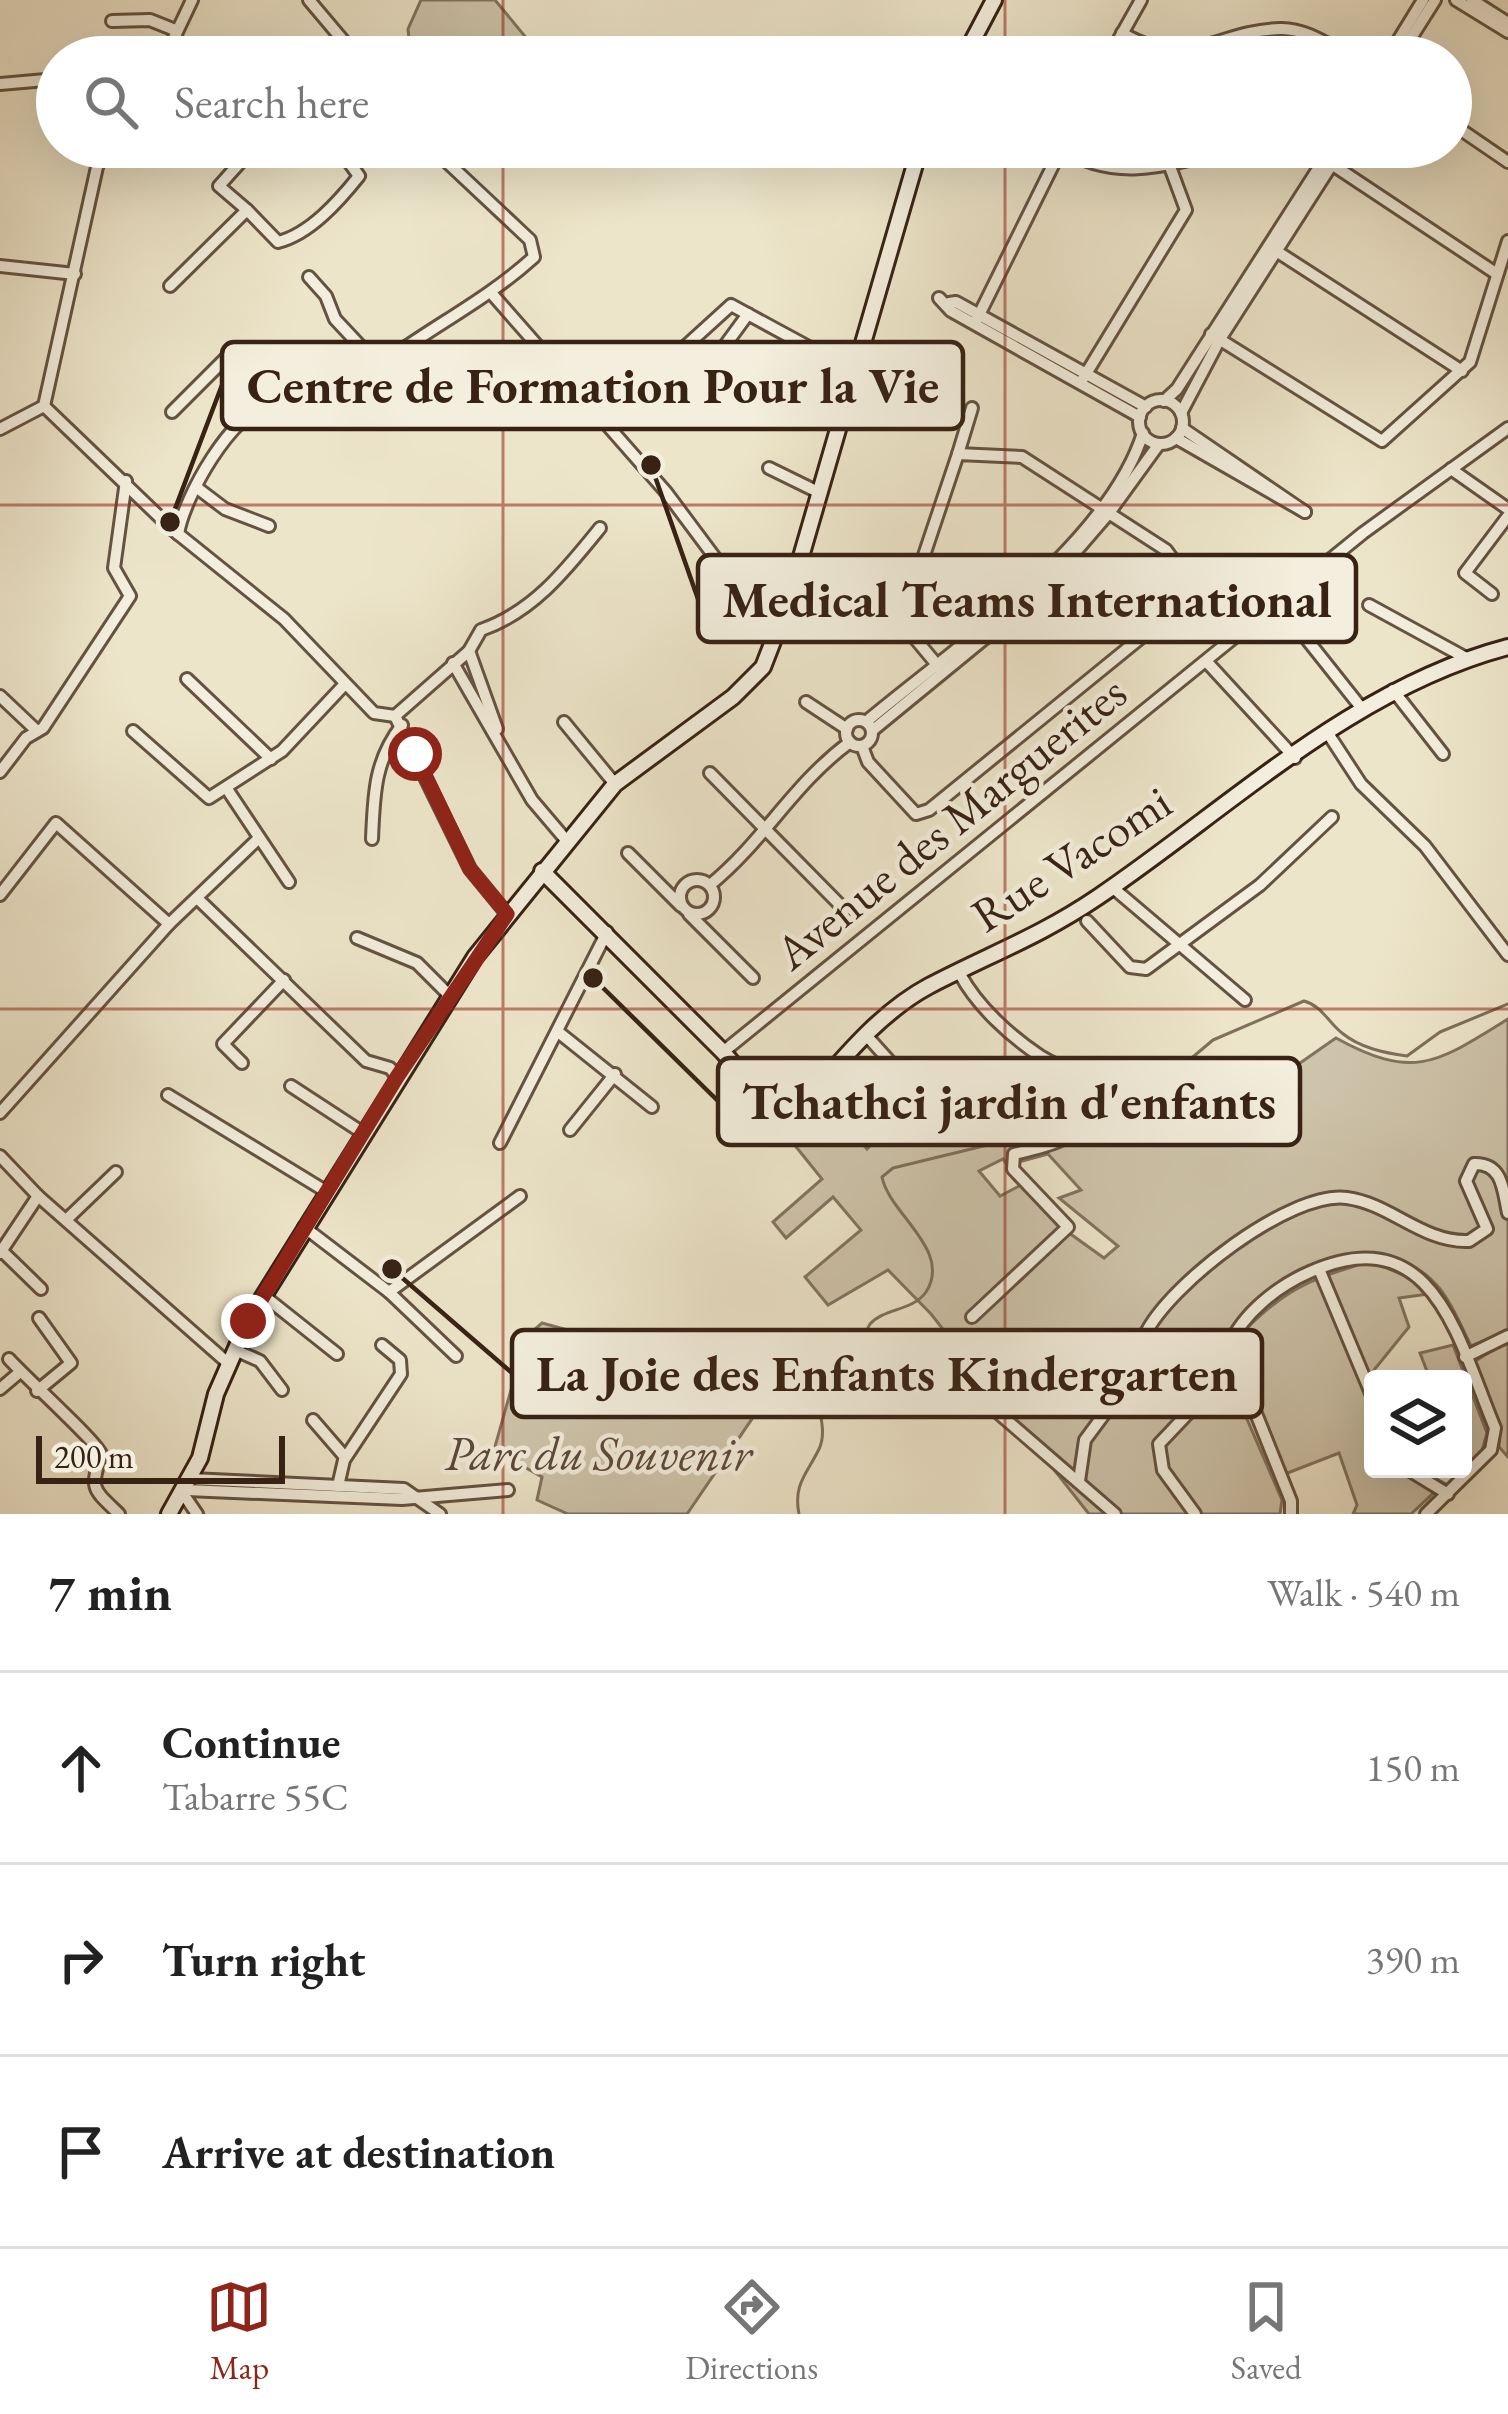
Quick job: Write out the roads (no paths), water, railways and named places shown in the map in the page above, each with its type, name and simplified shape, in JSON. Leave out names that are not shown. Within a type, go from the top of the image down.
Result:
[{"type":"main road","points":[[975,36],[994,0]]},
{"type":"main road","points":[[169,1514],[187,1488],[232,1357],[264,1296],[397,1077],[507,914],[615,784],[763,667],[914,168]]},
{"type":"main road","name":"Rue Vacomi","points":[[723,1052],[784,1124],[866,1035],[927,987],[1035,939],[1393,690],[1466,658],[1508,647]]},
{"type":"main road","points":[[542,871],[723,1052]]},
{"type":"street","points":[[309,0],[339,36]]},
{"type":"street","points":[[1120,36],[1141,0]]},
{"type":"street","points":[[1401,36],[1424,0]]},
{"type":"street","points":[[1413,36],[1435,0]]},
{"type":"street","points":[[1456,0],[1508,29]]},
{"type":"street","points":[[1472,0],[1508,29]]},
{"type":"street","points":[[173,36],[188,1]]},
{"type":"street","points":[[112,21],[150,20],[175,30]]},
{"type":"street","points":[[1244,36],[1280,28],[1314,36]]},
{"type":"street","points":[[175,30],[176,36]]},
{"type":"street","points":[[1122,33],[1129,36]]},
{"type":"street","points":[[0,84],[36,81]]},
{"type":"street","points":[[1472,137],[1508,162]]},
{"type":"street","points":[[0,429],[44,406],[97,168]]},
{"type":"street","points":[[235,168],[219,186],[278,242],[339,202],[359,176],[353,168]]},
{"type":"street","points":[[172,412],[232,352],[281,404],[308,415],[322,410],[354,394],[379,367],[474,301],[493,295],[534,257],[530,240],[453,168]]},
{"type":"street","points":[[977,320],[1052,168]]},
{"type":"street","points":[[1083,378],[1186,210],[1170,168]]},
{"type":"street","points":[[1143,412],[1164,400],[1215,336],[1322,168]]},
{"type":"street","points":[[1345,168],[1497,274]]},
{"type":"street","points":[[170,286],[247,210]]},
{"type":"street","points":[[1215,336],[1382,441],[1471,362],[1508,241]]},
{"type":"street","points":[[1272,248],[1462,371]]},
{"type":"street","points":[[0,266],[75,274]]},
{"type":"street","points":[[309,277],[326,296],[335,319],[379,367]]},
{"type":"street","points":[[493,295],[666,492],[775,638]]},
{"type":"street","points":[[944,300],[951,311],[977,320],[1143,412]]},
{"type":"street","points":[[664,365],[727,306],[851,370]]},
{"type":"street","points":[[688,396],[748,314]]},
{"type":"street","points":[[1179,433],[1181,413],[1215,336]]},
{"type":"street","points":[[1164,400],[1181,413]]},
{"type":"street","points":[[178,534],[211,457],[256,410],[281,404]]},
{"type":"street","points":[[44,406],[178,534],[284,619],[374,713],[399,721],[470,869],[507,914]]},
{"type":"street","points":[[939,667],[908,630],[904,615],[972,408]]},
{"type":"street","points":[[1105,510],[1143,433],[1143,412]]},
{"type":"street","name":"Avenue des Marguerites","points":[[723,1052],[1278,603],[1508,428]]},
{"type":"street","points":[[1143,433],[1159,444]]},
{"type":"street","points":[[1179,433],[1305,511],[1299,514],[1179,433]]},
{"type":"street","points":[[710,886],[767,829],[797,785],[939,667],[1040,593],[1159,444],[1179,433]]},
{"type":"street","points":[[958,454],[1022,457],[1166,550],[1197,592]]},
{"type":"street","points":[[769,468],[818,492]]},
{"type":"street","points":[[1451,469],[1508,512],[1466,573],[1492,594]]},
{"type":"street","points":[[0,772],[37,731],[130,596],[114,568],[126,481]]},
{"type":"street","points":[[196,487],[225,509],[269,526]]},
{"type":"street","points":[[372,839],[379,765],[399,721],[469,651],[481,629],[506,621],[547,590],[599,528]]},
{"type":"street","points":[[806,702],[853,739],[916,814],[928,810],[1226,569]]},
{"type":"street","points":[[1278,603],[1363,710]]},
{"type":"street","points":[[1369,605],[1466,658]]},
{"type":"street","points":[[469,651],[500,744]]},
{"type":"street","points":[[1206,661],[1294,758]]},
{"type":"street","points":[[453,664],[532,800],[566,840]]},
{"type":"street","points":[[187,679],[271,759]]},
{"type":"street","points":[[134,731],[209,797],[271,759],[345,684]]},
{"type":"street","points":[[1393,690],[1443,754]]},
{"type":"street","points":[[0,696],[37,731]]},
{"type":"street","points":[[853,739],[854,721],[869,726]]},
{"type":"street","points":[[564,722],[615,784]]},
{"type":"street","points":[[1329,734],[1361,784],[1425,846],[1508,955]]},
{"type":"street","points":[[710,773],[845,910]]},
{"type":"street","points":[[227,789],[289,882]]},
{"type":"street","points":[[1087,921],[1138,970],[1260,885],[1331,817]]},
{"type":"street","points":[[0,895],[56,824],[169,925]]},
{"type":"street","points":[[0,1113],[169,925],[259,838]]},
{"type":"street","points":[[628,853],[753,978]]},
{"type":"street","points":[[666,891],[697,880],[710,886],[715,899],[703,928]]},
{"type":"street","points":[[684,886],[685,910]]},
{"type":"street","points":[[1112,887],[1181,940],[1245,1000]]},
{"type":"street","points":[[198,899],[366,1061],[390,1068],[397,1077]]},
{"type":"street","points":[[685,910],[707,911]]},
{"type":"street","points":[[500,1143],[607,932]]},
{"type":"street","points":[[357,938],[417,963],[450,996]]},
{"type":"street","points":[[960,974],[982,1006],[1020,1040],[1095,1085],[1103,1098],[1088,1125],[1070,1137],[1014,1154],[1013,1169],[1068,1227],[972,1317]]},
{"type":"street","points":[[242,1064],[223,1044],[284,980]]},
{"type":"street","points":[[557,1031],[652,1107]]},
{"type":"street","points":[[866,1035],[938,1115]]},
{"type":"street","points":[[570,1130],[615,1074]]},
{"type":"street","points":[[291,1086],[363,1133]]},
{"type":"street","points":[[168,1095],[326,1192]]},
{"type":"street","points":[[2,1162],[232,1357],[260,1360],[282,1390]]},
{"type":"street","points":[[1195,1514],[1163,1470],[1160,1444],[1195,1406],[1146,1346],[1144,1334],[1207,1261],[1303,1205],[1345,1197],[1434,1237],[1469,1241],[1487,1228],[1466,1181],[1474,1164],[1484,1163],[1500,1175],[1508,1213]]},
{"type":"street","points":[[66,1220],[116,1172]]},
{"type":"street","points":[[38,1196],[1,1252],[41,1289]]},
{"type":"street","points":[[389,1292],[520,1196]]},
{"type":"street","points":[[304,1227],[389,1292],[456,1356]]},
{"type":"street","points":[[1291,1514],[1291,1501],[1229,1346],[1274,1293],[1319,1269],[1375,1256],[1418,1274],[1440,1298],[1495,1439],[1426,1514]]},
{"type":"street","points":[[1319,1269],[1364,1376]]},
{"type":"street","points":[[264,1296],[337,1354]]},
{"type":"street","points":[[37,1391],[71,1363],[39,1318]]},
{"type":"street","points":[[994,1406],[1093,1336]]},
{"type":"street","points":[[1465,1357],[1508,1336]]},
{"type":"street","points":[[338,1486],[345,1457],[400,1375],[402,1362],[382,1345]]},
{"type":"street","points":[[9,1359],[37,1391],[99,1445],[94,1490],[119,1514]]},
{"type":"street","points":[[0,1390],[20,1372]]},
{"type":"street","points":[[966,1385],[1115,1514]]},
{"type":"street","points":[[1079,1480],[1085,1440],[1122,1390]]},
{"type":"street","points":[[313,1420],[345,1457]]},
{"type":"street","points":[[1422,1478],[1448,1494]]},
{"type":"street","points":[[187,1488],[404,1489],[440,1514]]},
{"type":"street","points":[[187,1488],[402,1499],[508,1490]]},
{"type":"street","points":[[187,1488],[197,1514]]},
{"type":"waterway","points":[[1101,1112],[1127,1114],[1159,1132],[1205,1120],[1212,1110],[1178,1081],[1175,1072],[1213,1040],[1304,1001],[1357,1042],[1407,1056],[1440,1032],[1508,1004]]},
{"type":"waterway","points":[[799,1514],[800,1487],[821,1442],[816,1388],[860,1366],[870,1324],[920,1298],[932,1277],[926,1247],[882,1177],[893,1168],[1000,1142],[1007,1133],[1012,1102],[1091,1111]]},
{"type":"place","name":"Medical Teams International","points":[[651,465]]},
{"type":"place","name":"Centre de Formation Pour la Vie","points":[[170,522]]},
{"type":"place","name":"Tchathci jardin d'enfants","points":[[593,978]]},
{"type":"place","name":"La Joie des Enfants Kindergarten","points":[[392,1269]]},
{"type":"park label","name":"Parc du Souvenir","points":[[598,1453]]}]
